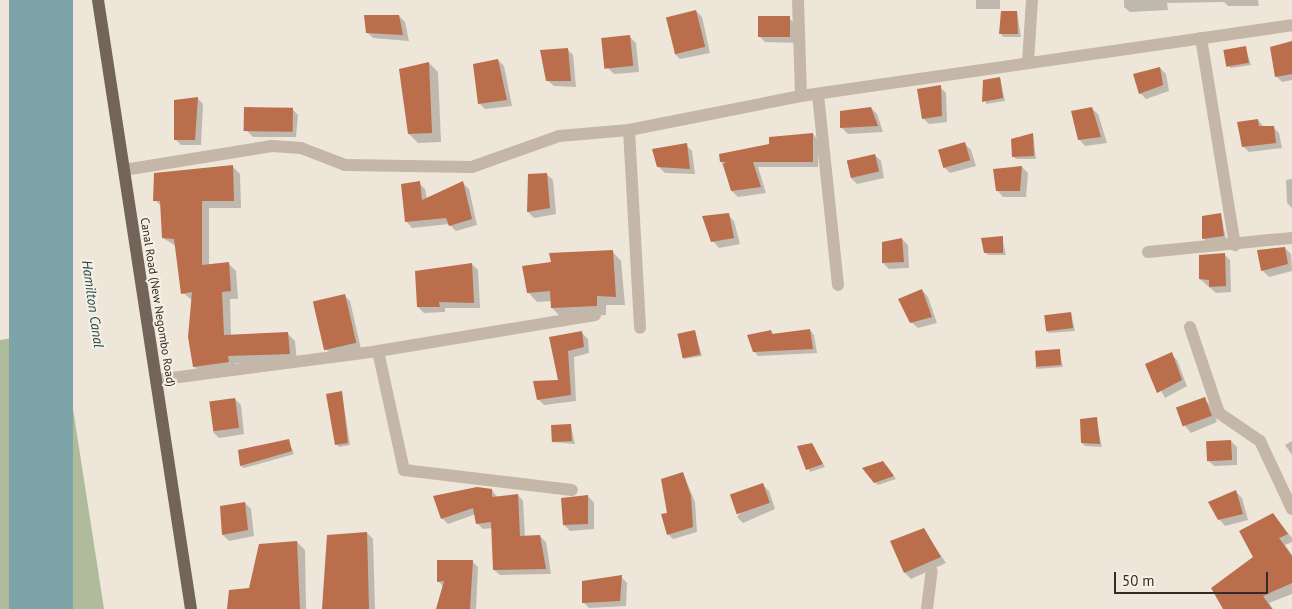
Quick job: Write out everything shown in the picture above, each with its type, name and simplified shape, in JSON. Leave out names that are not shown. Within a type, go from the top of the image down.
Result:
[{"type":"main road","name":"Canal Road (New Negombo Road)","points":[[98,0],[191,609]]},
{"type":"street","points":[[798,0],[801,96]]},
{"type":"street","points":[[1028,62],[1032,0]]},
{"type":"street","points":[[124,170],[272,146],[301,148],[345,165],[472,167],[559,136],[629,130],[801,96],[1292,25]]},
{"type":"street","points":[[1201,38],[1235,245]]},
{"type":"street","points":[[818,95],[838,285]]},
{"type":"street","points":[[629,130],[640,328]]},
{"type":"street","points":[[1148,252],[1292,238]]},
{"type":"street","points":[[156,380],[378,351],[595,314]]},
{"type":"street","points":[[1190,327],[1219,412],[1260,441],[1292,509]]},
{"type":"street","points":[[378,351],[404,470],[572,490]]},
{"type":"street","points":[[926,609],[932,571]]},
{"type":"green space","points":[[61,331],[104,609],[0,609],[0,340]]},
{"type":"water","points":[[9,0],[73,0],[73,609],[9,609]]},
{"type":"building","points":[[696,10],[705,47],[675,54],[666,17]]},
{"type":"building","points":[[1001,11],[1017,11],[1018,34],[999,34]]},
{"type":"building","points":[[364,15],[399,15],[403,35],[366,33]]},
{"type":"building","points":[[758,16],[790,16],[790,37],[758,37]]},
{"type":"building","points":[[630,35],[633,66],[604,69],[601,38]]},
{"type":"building","points":[[1292,41],[1292,74],[1275,77],[1270,47]]},
{"type":"building","points":[[1246,46],[1249,63],[1226,67],[1223,50]]},
{"type":"building","points":[[568,48],[571,81],[546,81],[540,50]]},
{"type":"building","points":[[498,59],[507,100],[478,104],[473,64]]},
{"type":"building","points":[[429,62],[432,133],[408,134],[399,69]]},
{"type":"building","points":[[1160,67],[1163,85],[1139,94],[1133,74]]},
{"type":"building","points":[[1000,77],[1003,98],[982,102],[983,80]]},
{"type":"building","points":[[941,85],[942,116],[922,119],[917,89]]},
{"type":"building","points":[[198,97],[195,140],[174,140],[174,100]]},
{"type":"building","points":[[244,107],[293,108],[293,132],[244,131]]},
{"type":"building","points":[[871,107],[878,126],[840,128],[840,111]]},
{"type":"building","points":[[1092,107],[1101,137],[1078,140],[1071,111]]},
{"type":"building","points":[[1258,119],[1259,126],[1274,126],[1276,143],[1242,147],[1237,122]]},
{"type":"building","points":[[813,133],[813,162],[753,162],[761,187],[731,191],[723,164],[726,162],[720,162],[719,154],[769,144],[769,137]]},
{"type":"building","points":[[1033,133],[1034,156],[1012,157],[1011,139]]},
{"type":"building","points":[[965,142],[970,160],[943,168],[938,150]]},
{"type":"building","points":[[687,143],[690,169],[657,167],[652,149]]},
{"type":"building","points":[[875,154],[879,172],[851,178],[847,161]]},
{"type":"building","points":[[233,165],[234,201],[202,201],[202,265],[229,262],[231,291],[222,292],[224,335],[288,332],[290,354],[228,356],[229,362],[193,367],[188,337],[192,292],[181,294],[174,239],[162,238],[160,201],[153,201],[154,173]]},
{"type":"building","points":[[1022,166],[1020,191],[996,191],[993,169]]},
{"type":"building","points":[[547,173],[550,208],[527,212],[528,174]]},
{"type":"building","points":[[420,181],[422,200],[463,181],[472,219],[449,226],[446,218],[405,222],[401,184]]},
{"type":"building","points":[[729,213],[734,238],[711,242],[702,216]]},
{"type":"building","points":[[1221,213],[1224,236],[1202,239],[1202,216]]},
{"type":"building","points":[[1003,236],[1003,253],[984,253],[981,238]]},
{"type":"building","points":[[902,238],[904,262],[882,263],[882,242]]},
{"type":"building","points":[[1285,247],[1288,264],[1261,271],[1257,250]]},
{"type":"building","points":[[613,250],[616,297],[597,296],[597,306],[551,308],[550,291],[527,293],[522,266],[551,262],[549,253]]},
{"type":"building","points":[[1225,253],[1226,286],[1209,287],[1209,280],[1199,279],[1199,255]]},
{"type":"building","points":[[472,263],[474,303],[439,302],[440,307],[417,307],[415,271]]},
{"type":"building","points":[[922,289],[932,317],[910,323],[898,299]]},
{"type":"building","points":[[345,294],[356,343],[324,350],[313,301]]},
{"type":"building","points":[[1071,312],[1073,328],[1046,331],[1044,315]]},
{"type":"building","points":[[810,329],[813,349],[753,352],[747,335],[771,330],[772,334]]},
{"type":"building","points":[[695,330],[700,354],[683,358],[677,334]]},
{"type":"building","points":[[582,331],[584,347],[568,351],[571,395],[537,400],[533,381],[558,380],[549,337]]},
{"type":"building","points":[[1060,349],[1061,365],[1036,367],[1035,351]]},
{"type":"building","points":[[1172,352],[1182,380],[1157,393],[1145,364]]},
{"type":"building","points":[[342,391],[348,443],[335,445],[326,394]]},
{"type":"building","points":[[1205,397],[1212,416],[1183,426],[1176,408]]},
{"type":"building","points":[[235,398],[239,428],[213,431],[209,402]]},
{"type":"building","points":[[1097,417],[1100,444],[1081,443],[1080,419]]},
{"type":"building","points":[[571,424],[572,441],[552,442],[551,425]]},
{"type":"building","points":[[289,439],[292,451],[240,466],[238,450]]},
{"type":"building","points":[[1231,440],[1232,460],[1207,461],[1206,441]]},
{"type":"building","points":[[812,443],[823,464],[806,470],[797,446]]},
{"type":"building","points":[[883,461],[894,476],[874,483],[862,468]]},
{"type":"building","points":[[683,472],[691,496],[693,527],[667,535],[661,514],[667,513],[661,479]]},
{"type":"building","points":[[763,483],[770,503],[737,514],[730,494]]},
{"type":"building","points":[[477,487],[492,489],[492,497],[518,494],[520,536],[540,535],[546,569],[493,570],[491,522],[476,524],[473,508],[441,519],[433,496]]},
{"type":"building","points":[[1236,490],[1243,514],[1218,520],[1208,502]]},
{"type":"building","points":[[588,495],[588,524],[563,525],[561,498]]},
{"type":"building","points":[[245,502],[248,530],[222,535],[220,506]]},
{"type":"building","points":[[1273,513],[1288,534],[1279,538],[1292,556],[1292,583],[1263,596],[1272,609],[1223,609],[1211,588],[1253,557],[1239,531]]},
{"type":"building","points":[[924,528],[941,557],[904,573],[890,541]]},
{"type":"building","points":[[367,532],[369,609],[322,609],[327,535]]},
{"type":"building","points":[[297,541],[300,609],[227,609],[229,590],[249,588],[259,544]]},
{"type":"building","points":[[437,560],[473,560],[470,609],[436,609],[444,581],[437,582]]},
{"type":"building","points":[[622,575],[620,601],[582,603],[582,581]]},
{"type":"water label","name":"Hamilton Canal","points":[[93,304]]}]
